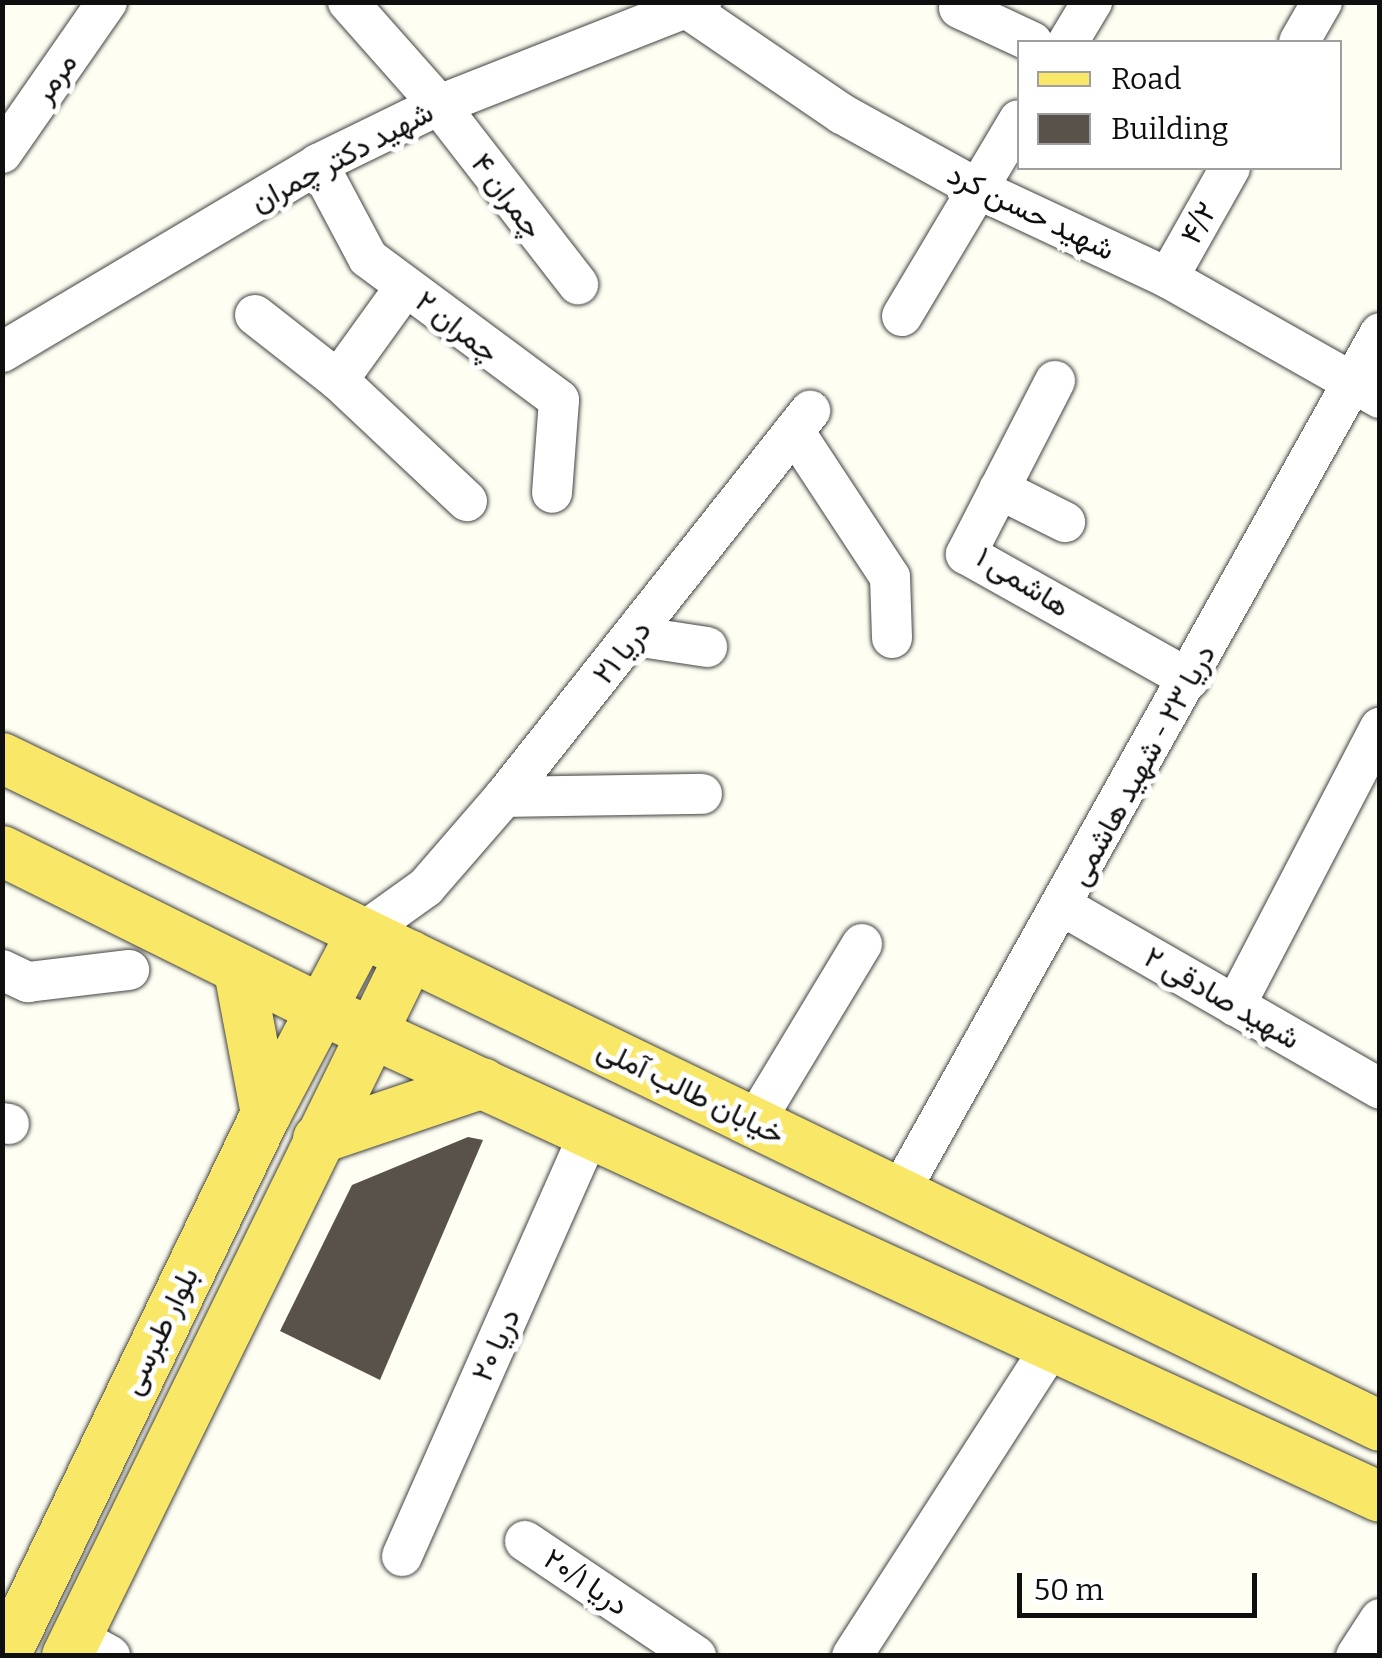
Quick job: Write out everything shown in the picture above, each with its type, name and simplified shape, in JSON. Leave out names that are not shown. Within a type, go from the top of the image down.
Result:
[{"type":"main road","name":"خیابان طالب آملی","points":[[2,758],[1380,1426]]},
{"type":"main road","points":[[2,850],[324,1012],[1054,1343],[1380,1496]]},
{"type":"main road","name":"بلوار طبرسی","points":[[6,1656],[266,1114],[324,1012],[362,933]]},
{"type":"main road","name":"بلوار طبرسی","points":[[85,1649],[207,1366],[410,956]]},
{"type":"main road","points":[[239,971],[266,1114]]},
{"type":"main road","points":[[318,1139],[483,1083]]},
{"type":"main road","points":[[154,1342],[207,1366]]},
{"type":"street","name":"مرمر","points":[[2,153],[107,2]]},
{"type":"street","name":"چمران ۴","points":[[348,2],[439,105],[578,284]]},
{"type":"street","points":[[1069,40],[1092,2]]},
{"type":"street","points":[[1300,40],[1322,2]]},
{"type":"street","name":"شهید دکتر چمران","points":[[2,352],[318,164],[439,105],[696,7]]},
{"type":"street","name":"شهید حسن کرد","points":[[696,7],[842,114],[976,188],[1168,278],[1366,390]]},
{"type":"street","points":[[959,8],[1028,40]]},
{"type":"street","points":[[902,316],[1017,125]]},
{"type":"street","name":"چمران ۲","points":[[318,164],[368,258],[559,400],[552,493]]},
{"type":"street","name":"۴/۲","points":[[1168,278],[1229,170]]},
{"type":"street","points":[[338,380],[406,287]]},
{"type":"street","points":[[254,315],[338,380],[466,501]]},
{"type":"street","name":"دریا ۲۳ - شهید هاشمی","points":[[899,1194],[1189,679],[1366,390],[1380,333]]},
{"type":"street","name":"هاشمی ۱","points":[[1055,382],[966,554],[1189,679]]},
{"type":"street","name":"دریا ۲۱","points":[[362,933],[426,887],[635,636],[802,421],[890,577],[892,638]]},
{"type":"street","points":[[1000,488],[1065,522]]},
{"type":"street","points":[[635,636],[707,647]]},
{"type":"street","points":[[1235,1006],[1380,728]]},
{"type":"street","points":[[504,796],[702,794]]},
{"type":"street","name":"دریا ۲۱","points":[[410,956],[426,887]]},
{"type":"street","name":"شهید صادقی ۲","points":[[1064,907],[1380,1090]]},
{"type":"street","points":[[754,1123],[862,944]]},
{"type":"street","points":[[2,970],[28,982],[129,970]]},
{"type":"street","name":"دریا ۲۰","points":[[402,1556],[590,1134]]},
{"type":"street","points":[[850,1655],[1054,1343]]},
{"type":"street","name":"دریا ۲۰/۱","points":[[526,1541],[696,1656]]},
{"type":"street","points":[[1356,1656],[1380,1619]]},
{"type":"building","points":[[468,1137],[483,1140],[380,1380],[280,1331],[352,1185]]}]
